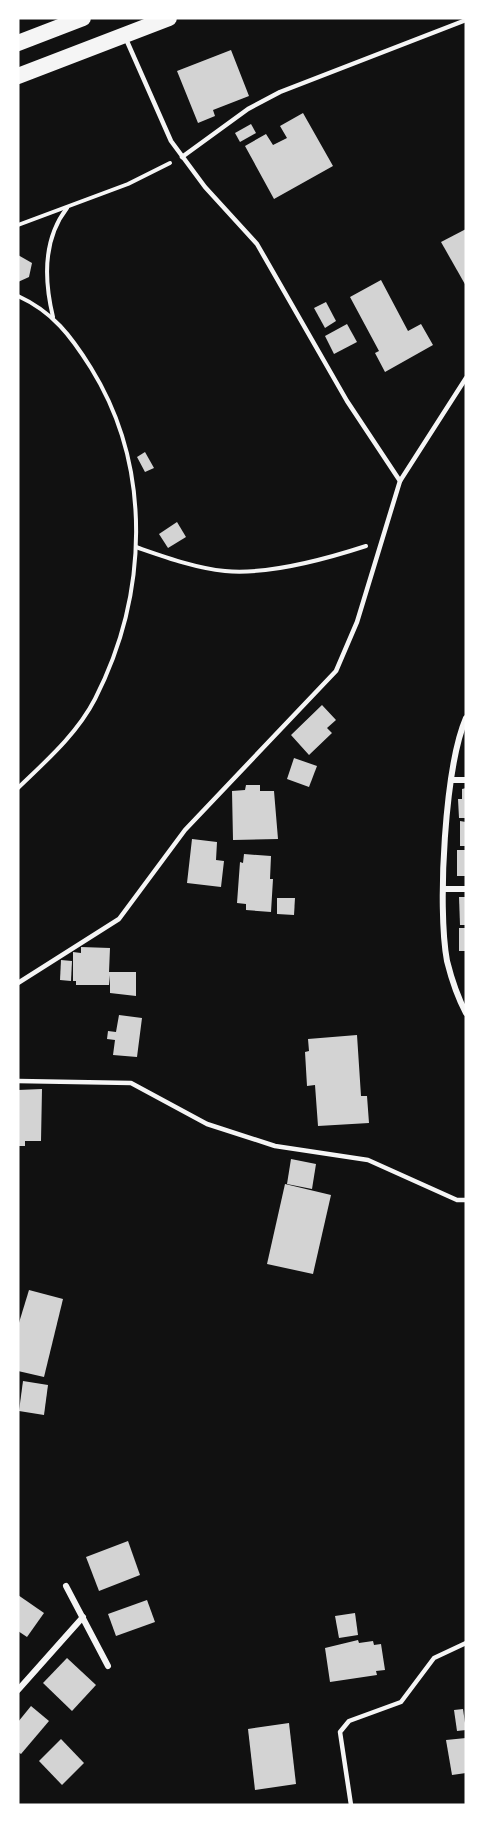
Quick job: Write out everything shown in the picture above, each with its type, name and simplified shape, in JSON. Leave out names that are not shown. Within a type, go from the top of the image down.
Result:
[{"type":"highway","points":[[18,43],[83,18]]},
{"type":"highway","points":[[18,76],[169,18]]},
{"type":"street","points":[[465,1009],[447,961],[443,889],[451,780],[466,718]]},
{"type":"street","points":[[451,780],[466,780]]},
{"type":"street","points":[[443,889],[466,889]]},
{"type":"street","points":[[66,1586],[108,1666]]},
{"type":"street","points":[[18,1690],[82,1617]]},
{"type":"lane","points":[[182,157],[248,109],[280,92],[466,20]]},
{"type":"lane","points":[[124,35],[171,141],[182,157],[257,244],[346,401],[400,481]]},
{"type":"lane","points":[[18,983],[119,919],[184,830],[336,671],[357,622],[384,541],[400,481],[466,378]]},
{"type":"lane","points":[[18,1081],[131,1083],[207,1124],[274,1146],[368,1160],[457,1200],[466,1200]]},
{"type":"lane","points":[[351,1805],[340,1732],[349,1721],[401,1702],[434,1658],[466,1643]]},
{"type":"path","points":[[18,225],[128,184],[182,157]]},
{"type":"path","points":[[53,318],[48,295],[47,262],[55,224],[69,206]]},
{"type":"path","points":[[18,296],[39,306],[70,334],[103,387],[122,432],[135,484],[136,547],[132,588],[117,646],[94,699],[73,732],[18,788]]},
{"type":"path","points":[[136,547],[177,561],[226,571],[284,567],[336,556],[384,541]]},
{"type":"building","points":[[231,50],[249,96],[213,110],[215,116],[198,123],[177,71]]},
{"type":"building","points":[[303,113],[333,166],[274,199],[245,146],[266,134],[273,145],[287,138],[280,126]]},
{"type":"building","points":[[251,124],[256,133],[240,142],[235,133]]},
{"type":"building","points":[[466,229],[466,286],[441,242]]},
{"type":"building","points":[[18,255],[32,263],[29,277],[18,282]]},
{"type":"building","points":[[381,280],[408,331],[421,324],[433,345],[385,372],[375,353],[379,351],[350,297]]},
{"type":"building","points":[[326,302],[336,321],[325,328],[314,308]]},
{"type":"building","points":[[347,324],[357,342],[334,354],[325,336]]},
{"type":"building","points":[[145,452],[154,468],[145,472],[137,457]]},
{"type":"building","points":[[177,522],[186,537],[168,548],[159,534]]},
{"type":"building","points":[[322,705],[336,720],[327,728],[332,733],[309,755],[291,735]]},
{"type":"building","points":[[294,758],[317,766],[309,787],[287,779]]},
{"type":"building","points":[[246,785],[260,785],[260,791],[274,791],[278,839],[233,840],[232,791],[245,790]]},
{"type":"building","points":[[466,788],[466,818],[459,818],[458,799],[462,799],[462,789]]},
{"type":"building","points":[[460,821],[466,822],[466,846],[460,846]]},
{"type":"building","points":[[192,839],[217,842],[216,860],[224,861],[221,887],[187,883]]},
{"type":"building","points":[[457,850],[466,850],[466,876],[457,876]]},
{"type":"building","points":[[244,854],[271,856],[270,879],[273,879],[271,912],[246,910],[246,904],[237,903],[240,862],[243,863]]},
{"type":"building","points":[[459,897],[466,897],[466,925],[460,925]]},
{"type":"building","points":[[277,898],[295,898],[294,915],[277,914]]},
{"type":"building","points":[[459,928],[466,928],[466,951],[459,951]]},
{"type":"building","points":[[81,947],[110,948],[109,972],[136,972],[136,996],[110,993],[110,975],[109,985],[76,985],[76,981],[73,981],[73,952],[81,953]]},
{"type":"building","points":[[61,960],[72,961],[71,981],[60,980]]},
{"type":"building","points":[[119,1015],[142,1018],[137,1057],[113,1055],[115,1040],[107,1039],[108,1031],[116,1032]]},
{"type":"building","points":[[357,1035],[361,1096],[367,1096],[369,1123],[318,1126],[315,1085],[307,1086],[305,1052],[309,1051],[308,1039]]},
{"type":"building","points":[[42,1089],[41,1141],[25,1141],[25,1146],[18,1146],[18,1090]]},
{"type":"building","points":[[291,1159],[316,1164],[312,1189],[287,1184]]},
{"type":"building","points":[[285,1184],[331,1195],[313,1274],[267,1264]]},
{"type":"building","points":[[29,1290],[63,1299],[44,1377],[18,1371],[18,1326]]},
{"type":"building","points":[[23,1381],[48,1385],[44,1415],[19,1411]]},
{"type":"building","points":[[128,1541],[140,1575],[99,1591],[86,1557]]},
{"type":"building","points":[[18,1595],[44,1613],[27,1637],[18,1631]]},
{"type":"building","points":[[147,1600],[155,1622],[116,1636],[108,1614]]},
{"type":"building","points":[[355,1613],[358,1635],[339,1638],[335,1616]]},
{"type":"building","points":[[358,1640],[359,1643],[373,1641],[374,1645],[381,1644],[385,1670],[376,1671],[377,1675],[330,1682],[325,1648]]},
{"type":"building","points":[[67,1658],[96,1685],[72,1711],[43,1683]]},
{"type":"building","points":[[31,1706],[49,1721],[21,1754],[18,1752],[18,1722]]},
{"type":"building","points":[[463,1709],[466,1730],[457,1731],[454,1710]]},
{"type":"building","points":[[289,1723],[296,1784],[255,1790],[248,1729]]},
{"type":"building","points":[[466,1738],[466,1773],[452,1775],[446,1740]]},
{"type":"building","points":[[61,1739],[84,1763],[62,1785],[39,1761]]}]
